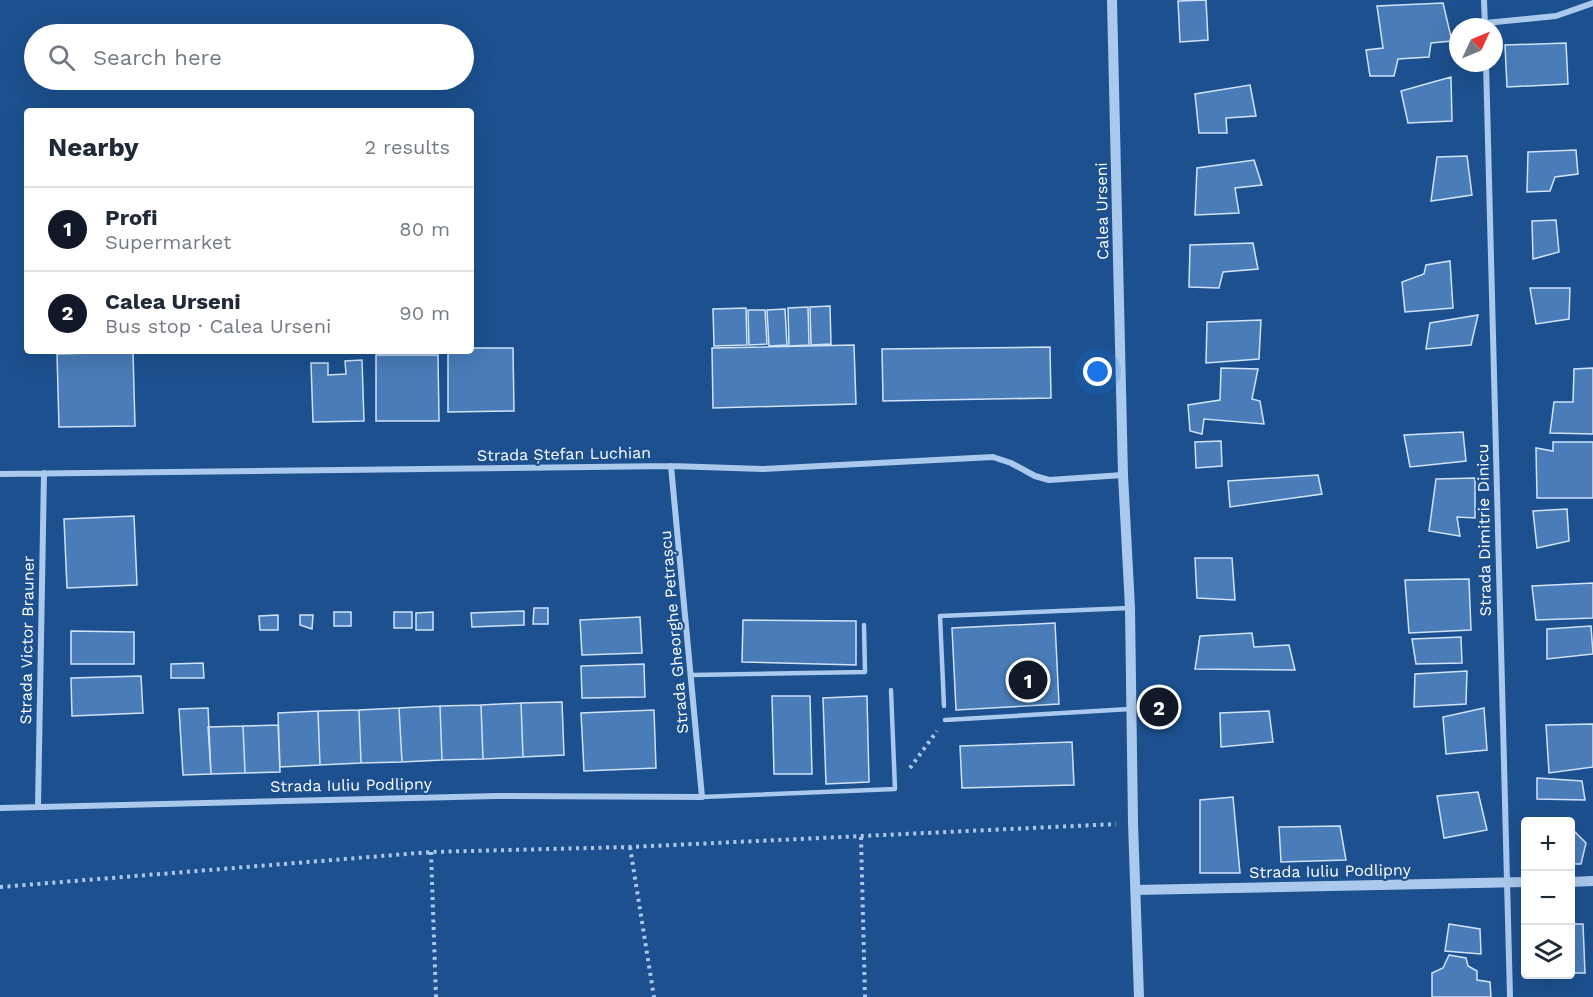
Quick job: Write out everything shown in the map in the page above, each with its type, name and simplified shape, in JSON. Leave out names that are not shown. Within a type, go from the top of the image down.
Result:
[{"type":"street","name":"Calea Urseni","points":[[1112,0],[1139,997]]},
{"type":"street","points":[[1484,0],[1485,18]]},
{"type":"street","points":[[1503,23],[1556,16],[1593,3]]},
{"type":"street","name":"Strada Dimitrie Dinicu","points":[[1486,72],[1510,997]]},
{"type":"street","name":"Strada Ștefan Luchian","points":[[0,474],[671,466],[763,469],[993,457],[1011,463],[1035,477],[1049,480],[1124,475]]},
{"type":"street","name":"Strada Gheorghe Petrașcu","points":[[671,466],[702,796]]},
{"type":"street","name":"Strada Victor Brauner","points":[[38,807],[44,473]]},
{"type":"street","name":"Strada Iuliu Podlipny","points":[[0,808],[497,796],[702,796]]},
{"type":"street","points":[[1575,882],[1593,881]]},
{"type":"street","name":"Strada Iuliu Podlipny","points":[[1136,890],[1521,882]]},
{"type":"lane","points":[[944,706],[940,616],[1130,608]]},
{"type":"lane","points":[[692,675],[865,672],[864,625]]},
{"type":"lane","points":[[702,796],[895,789],[891,690]]},
{"type":"lane","points":[[945,720],[1132,709]]},
{"type":"path","points":[[895,789],[945,720]]},
{"type":"path","points":[[0,887],[431,852],[630,847],[1133,823]]},
{"type":"path","points":[[861,837],[865,997]]},
{"type":"path","points":[[630,847],[654,997]]},
{"type":"path","points":[[431,852],[436,997]]},
{"type":"building","points":[[1206,0],[1208,40],[1180,42],[1178,1]]},
{"type":"building","points":[[1443,3],[1449,28],[1449,41],[1431,43],[1429,57],[1398,59],[1394,76],[1370,76],[1366,50],[1383,48],[1377,6]]},
{"type":"building","points":[[1566,43],[1568,84],[1507,87],[1505,45]]},
{"type":"building","points":[[1451,77],[1452,121],[1408,123],[1401,91]]},
{"type":"building","points":[[1250,85],[1256,116],[1226,118],[1227,133],[1199,133],[1195,94]]},
{"type":"building","points":[[1576,150],[1578,174],[1555,177],[1550,191],[1527,192],[1528,152]]},
{"type":"building","points":[[1467,156],[1472,195],[1431,201],[1437,157]]},
{"type":"building","points":[[1254,160],[1262,185],[1235,188],[1239,213],[1195,215],[1197,168]]},
{"type":"building","points":[[1556,220],[1559,252],[1533,259],[1532,221]]},
{"type":"building","points":[[1253,243],[1258,269],[1223,272],[1219,288],[1189,287],[1190,245]]},
{"type":"building","points":[[1450,261],[1453,308],[1405,312],[1402,282],[1424,274],[1426,265]]},
{"type":"building","points":[[1530,288],[1570,288],[1569,319],[1536,324]]},
{"type":"building","points":[[830,306],[831,344],[811,345],[810,307]]},
{"type":"building","points":[[808,307],[809,345],[789,346],[788,308]]},
{"type":"building","points":[[746,308],[747,345],[714,346],[713,309]]},
{"type":"building","points":[[785,309],[787,345],[769,346],[767,310]]},
{"type":"building","points":[[748,310],[765,310],[767,344],[749,345]]},
{"type":"building","points":[[1478,315],[1471,345],[1426,349],[1430,323]]},
{"type":"building","points":[[1261,320],[1259,359],[1206,363],[1207,322]]},
{"type":"building","points":[[854,345],[856,404],[713,408],[712,348]]},
{"type":"building","points":[[1050,347],[1051,398],[883,401],[882,349]]},
{"type":"building","points":[[474,348],[513,348],[514,411],[448,412],[448,354],[474,354]]},
{"type":"building","points":[[57,354],[133,354],[135,426],[59,427]]},
{"type":"building","points":[[376,355],[438,355],[439,421],[376,421]]},
{"type":"building","points":[[362,360],[364,421],[313,422],[311,363],[328,363],[328,375],[346,374],[345,361]]},
{"type":"building","points":[[1221,368],[1258,369],[1252,399],[1260,401],[1264,424],[1204,419],[1202,434],[1190,431],[1188,405],[1220,400]]},
{"type":"building","points":[[1593,368],[1593,434],[1550,433],[1554,402],[1573,402],[1574,369]]},
{"type":"building","points":[[1463,432],[1466,461],[1410,467],[1404,435]]},
{"type":"building","points":[[1221,441],[1222,466],[1196,468],[1195,442]]},
{"type":"building","points":[[1553,442],[1593,442],[1593,498],[1537,498],[1536,448],[1553,451]]},
{"type":"building","points":[[1318,475],[1322,494],[1230,507],[1228,481]]},
{"type":"building","points":[[1475,478],[1475,518],[1457,517],[1460,536],[1429,531],[1436,479]]},
{"type":"building","points":[[1567,509],[1569,541],[1537,548],[1533,511]]},
{"type":"building","points":[[134,516],[137,585],[67,588],[64,519]]},
{"type":"building","points":[[1195,558],[1232,558],[1235,600],[1197,598]]},
{"type":"building","points":[[1469,579],[1471,630],[1409,633],[1405,580]]},
{"type":"building","points":[[1593,583],[1593,618],[1536,620],[1532,586]]},
{"type":"building","points":[[534,608],[548,608],[548,624],[533,624]]},
{"type":"building","points":[[524,611],[524,625],[472,627],[471,613]]},
{"type":"building","points":[[334,612],[351,612],[351,626],[334,626]]},
{"type":"building","points":[[394,612],[412,612],[412,628],[394,628]]},
{"type":"building","points":[[433,612],[433,630],[416,630],[416,613]]},
{"type":"building","points":[[278,615],[278,630],[260,630],[259,616]]},
{"type":"building","points":[[300,615],[313,615],[312,629],[300,625]]},
{"type":"building","points":[[640,617],[642,653],[582,655],[580,620]]},
{"type":"building","points":[[743,620],[856,621],[856,665],[742,662]]},
{"type":"building","points":[[1055,623],[1059,704],[956,710],[952,628]]},
{"type":"building","points":[[1591,626],[1593,654],[1547,659],[1547,629]]},
{"type":"building","points":[[71,631],[134,632],[134,664],[71,664]]},
{"type":"building","points":[[1252,633],[1254,647],[1289,645],[1295,670],[1195,669],[1200,636]]},
{"type":"building","points":[[1461,637],[1462,663],[1416,664],[1412,639]]},
{"type":"building","points":[[203,663],[204,678],[171,678],[171,664]]},
{"type":"building","points":[[644,664],[645,697],[582,698],[581,666]]},
{"type":"building","points":[[1467,671],[1466,704],[1414,707],[1415,674]]},
{"type":"building","points":[[141,676],[143,713],[72,716],[71,678]]},
{"type":"building","points":[[772,696],[810,696],[812,774],[774,774]]},
{"type":"building","points":[[867,696],[869,782],[826,784],[823,698]]},
{"type":"building","points":[[562,702],[564,755],[523,757],[521,703]]},
{"type":"building","points":[[521,703],[523,757],[483,759],[481,705]]},
{"type":"building","points":[[481,705],[483,759],[442,760],[440,706]]},
{"type":"building","points":[[440,706],[442,760],[402,762],[399,708]]},
{"type":"building","points":[[208,708],[211,774],[183,775],[179,709]]},
{"type":"building","points":[[399,708],[402,762],[361,763],[359,710]]},
{"type":"building","points":[[1484,708],[1487,750],[1446,754],[1443,717]]},
{"type":"building","points":[[359,710],[361,763],[320,765],[318,711]]},
{"type":"building","points":[[654,710],[656,768],[584,771],[581,713]]},
{"type":"building","points":[[318,711],[320,765],[280,767],[278,713]]},
{"type":"building","points":[[1269,711],[1273,742],[1221,747],[1220,713]]},
{"type":"building","points":[[1593,724],[1593,767],[1549,773],[1546,725]]},
{"type":"building","points":[[278,725],[280,772],[245,773],[243,726]]},
{"type":"building","points":[[243,726],[245,773],[211,774],[208,727]]},
{"type":"building","points":[[1072,742],[1074,785],[962,788],[960,746]]},
{"type":"building","points":[[1537,778],[1582,781],[1585,800],[1537,799]]},
{"type":"building","points":[[1478,792],[1487,830],[1444,838],[1437,796]]},
{"type":"building","points":[[1233,797],[1240,873],[1200,873],[1200,800]]},
{"type":"building","points":[[1340,826],[1346,860],[1281,862],[1279,827]]},
{"type":"building","points":[[1575,832],[1586,843],[1581,864],[1575,864]]},
{"type":"building","points":[[1449,924],[1480,929],[1481,954],[1445,951]]},
{"type":"building","points":[[1575,924],[1583,924],[1585,973],[1575,973]]},
{"type":"building","points":[[1449,955],[1466,958],[1468,966],[1477,971],[1477,980],[1490,982],[1491,997],[1432,997],[1432,973],[1443,968]]},
{"type":"place","name":"Profi","points":[[1028,680]]},
{"type":"place","name":"Calea Urseni","points":[[1159,707]]}]
